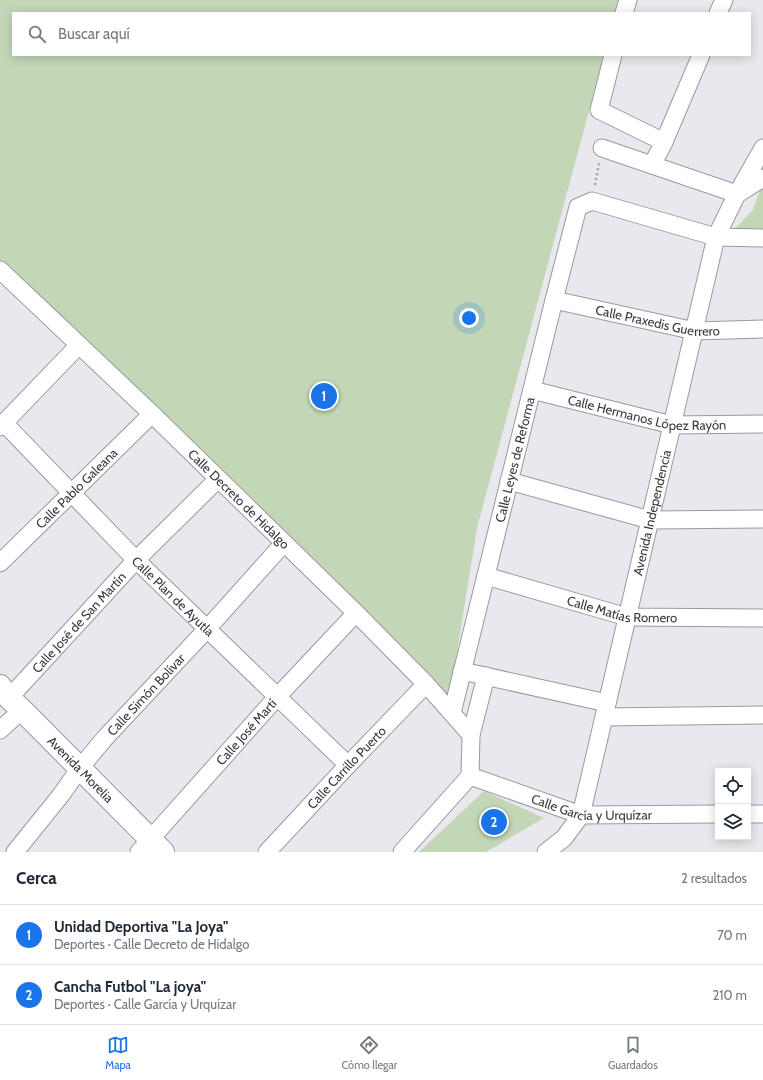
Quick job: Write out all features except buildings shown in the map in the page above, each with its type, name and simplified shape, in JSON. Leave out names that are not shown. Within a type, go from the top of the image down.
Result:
[{"type":"street","points":[[624,12],[628,0]]},
{"type":"street","points":[[718,12],[724,0]]},
{"type":"street","points":[[613,56],[598,110],[664,142]]},
{"type":"street","points":[[652,165],[664,142],[701,56]]},
{"type":"street","points":[[602,148],[737,194],[763,178]]},
{"type":"street","name":"Avenida Independencia","points":[[546,852],[564,838],[581,815],[716,237],[737,194],[763,148]]},
{"type":"street","points":[[585,204],[716,237],[763,238]]},
{"type":"street","name":"Calle Leyes de Reforma","points":[[452,713],[554,300],[585,204]]},
{"type":"street","name":"Calle Decreto de Hidalgo","points":[[1,274],[152,414],[356,613],[426,684],[471,735]]},
{"type":"street","name":"Calle Praxedis Guerrero","points":[[554,300],[694,331],[763,329]]},
{"type":"street","points":[[2,425],[79,345]]},
{"type":"street","name":"Calle Hermanos López Rayón","points":[[532,390],[672,425],[763,424]]},
{"type":"street","name":"Calle Pablo Galeana","points":[[0,563],[152,414]]},
{"type":"street","name":"Calle Plan de Ayutla","points":[[2,425],[71,492],[136,560],[348,765]]},
{"type":"street","name":"Calle José de San Martín","points":[[6,712],[136,560],[218,480]]},
{"type":"street","points":[[510,481],[650,520],[763,520]]},
{"type":"street","name":"Calle Simón Bolívar","points":[[15,852],[105,738],[207,629],[284,543]]},
{"type":"street","name":"Calle Matías Romero","points":[[486,576],[627,617],[763,618]]},
{"type":"street","name":"Calle José Martí","points":[[150,848],[277,697],[356,613]]},
{"type":"street","points":[[462,671],[486,676],[605,710],[763,715]]},
{"type":"street","points":[[402,852],[470,776],[471,735],[486,676]]},
{"type":"street","name":"Calle Carrillo Puerto","points":[[267,852],[426,684]]},
{"type":"street","name":"Avenida Morelia","points":[[6,712],[80,768],[150,848]]},
{"type":"street","name":"Calle García y Urquízar","points":[[470,776],[581,815],[715,814]]},
{"type":"street","points":[[751,814],[763,814]]},
{"type":"path","points":[[585,204],[602,148]]},
{"type":"green space","points":[[0,0],[619,0],[616,12],[12,12],[12,56],[604,56],[477,528],[449,702],[0,264]]},
{"type":"green space","points":[[763,182],[763,235],[729,235],[753,210]]},
{"type":"green space","points":[[484,791],[544,818],[486,852],[419,852]]},
{"type":"place","name":"Unidad Deportiva \"La Joya\"","points":[[324,396]]},
{"type":"place","name":"Cancha Futbol \"La joya\"","points":[[494,822]]}]
